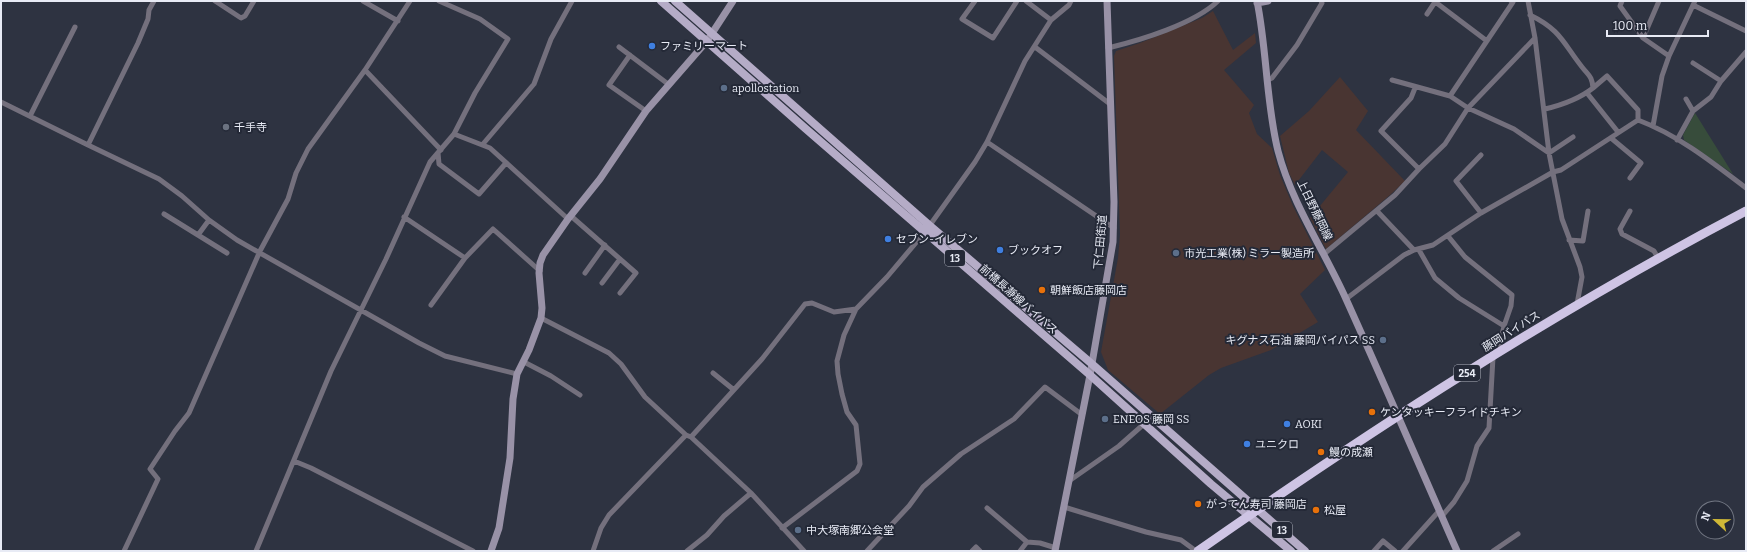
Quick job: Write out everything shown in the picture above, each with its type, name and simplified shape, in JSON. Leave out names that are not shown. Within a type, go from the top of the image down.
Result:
[{"type":"highway","name":"藤岡バイパス","points":[[1197,551],[1399,415],[1577,304],[1658,258],[1746,211]]},
{"type":"main road","name":"前橋長瀞線バイパス","points":[[661,1],[927,228],[1092,364],[1305,551]]},
{"type":"main road","name":"前橋長瀞線バイパス","points":[[675,1],[1144,424],[1248,516],[1291,551]]},
{"type":"street","points":[[88,146],[138,43],[148,19],[149,10],[154,1]]},
{"type":"street","points":[[215,1],[242,18],[245,16],[254,1]]},
{"type":"street","points":[[363,1],[398,21]]},
{"type":"street","points":[[124,551],[158,479],[150,469],[174,431],[189,413],[260,251],[286,205],[296,173],[308,149],[398,21],[410,1]]},
{"type":"street","points":[[256,551],[331,371],[386,259],[430,162],[454,134],[475,93],[508,39],[480,19],[439,1]]},
{"type":"street","points":[[483,144],[534,84],[551,39],[572,1]]},
{"type":"street","points":[[490,551],[499,528],[510,458],[513,399],[517,374],[524,362],[542,318],[540,263],[569,218],[600,179],[646,111],[707,41],[733,1]]},
{"type":"street","points":[[975,1],[962,19],[993,38],[1017,1]]},
{"type":"street","points":[[1026,1],[1051,20]]},
{"type":"street","points":[[782,528],[857,471],[860,464],[856,424],[847,412],[842,394],[837,361],[844,335],[856,309],[887,278],[927,228],[975,162],[987,142],[1025,61],[1051,20],[1069,5],[1071,1]]},
{"type":"street","name":"下仁田街道","points":[[1055,550],[1090,375],[1110,264],[1114,228],[1107,1]]},
{"type":"street","points":[[1108,48],[1134,42],[1200,16],[1218,1]]},
{"type":"street","points":[[1257,2],[1268,1]]},
{"type":"street","points":[[1268,80],[1272,78],[1297,45],[1321,1]]},
{"type":"street","points":[[1427,14],[1434,1],[1487,41]]},
{"type":"street","points":[[1450,96],[1513,2],[1511,1]]},
{"type":"street","points":[[1528,1],[1545,109],[1549,153],[1562,219],[1580,267],[1582,277],[1577,304]]},
{"type":"street","points":[[1622,1],[1620,6],[1643,38],[1670,56]]},
{"type":"street","points":[[1643,38],[1659,1]]},
{"type":"street","name":"上日野藤岡線","points":[[1257,2],[1275,136],[1283,168],[1298,205],[1346,299],[1399,415],[1457,551]]},
{"type":"street","points":[[1653,126],[1662,76],[1694,3],[1746,31]]},
{"type":"street","points":[[1530,15],[1556,31],[1582,68],[1590,75],[1593,88]]},
{"type":"street","points":[[30,116],[75,27]]},
{"type":"street","points":[[1324,254],[1395,195],[1445,144],[1468,108],[1535,38]]},
{"type":"street","points":[[619,47],[668,84]]},
{"type":"street","points":[[1035,47],[1110,104]]},
{"type":"street","points":[[1677,140],[1693,111],[1711,97],[1721,81],[1746,52]]},
{"type":"street","points":[[630,56],[609,85],[646,111]]},
{"type":"street","points":[[1693,63],[1721,81]]},
{"type":"street","points":[[364,70],[440,152],[439,164],[479,194],[506,163]]},
{"type":"street","points":[[1545,109],[1565,104],[1588,93],[1608,76],[1638,110],[1638,120]]},
{"type":"street","points":[[1392,80],[1415,88],[1450,96],[1468,108],[1514,129],[1549,153]]},
{"type":"street","points":[[1415,88],[1411,98],[1381,131],[1419,169]]},
{"type":"street","points":[[1588,93],[1618,132]]},
{"type":"street","points":[[1686,99],[1693,111]]},
{"type":"street","points":[[1,102],[88,146],[159,179],[182,196],[209,220],[237,240],[260,251],[361,310],[445,356],[517,374]]},
{"type":"street","points":[[1638,120],[1653,126],[1702,155],[1746,188]]},
{"type":"street","points":[[1346,299],[1389,266],[1416,250],[1434,244],[1481,213],[1553,172],[1561,170],[1638,120]]},
{"type":"street","points":[[454,134],[490,148],[569,218],[605,245],[636,273],[620,293]]},
{"type":"street","points":[[1549,153],[1573,137]]},
{"type":"street","points":[[1611,138],[1641,163],[1630,178]]},
{"type":"street","points":[[987,142],[1114,228]]},
{"type":"street","points":[[1481,155],[1456,181],[1481,213]]},
{"type":"street","points":[[1377,211],[1416,250],[1434,278],[1459,298],[1504,326]]},
{"type":"street","points":[[1569,240],[1583,241],[1588,211]]},
{"type":"street","points":[[1630,211],[1620,229],[1622,234],[1654,251],[1658,258]]},
{"type":"street","points":[[164,214],[227,253]]},
{"type":"street","points":[[404,217],[465,258]]},
{"type":"street","points":[[198,235],[209,220]]},
{"type":"street","points":[[432,305],[465,258],[493,229],[540,271]]},
{"type":"street","points":[[1403,551],[1454,502],[1467,481],[1477,446],[1489,428],[1495,355],[1511,306],[1512,295],[1465,257],[1448,236]]},
{"type":"street","points":[[585,273],[605,245]]},
{"type":"street","points":[[602,283],[620,259]]},
{"type":"street","points":[[593,551],[601,528],[609,516],[734,390],[762,359],[805,304],[812,303],[834,312],[843,309],[856,309]]},
{"type":"street","points":[[542,318],[609,353],[621,364],[645,397],[751,493],[804,551]]},
{"type":"street","points":[[524,362],[551,376],[580,395]]},
{"type":"street","points":[[713,373],[734,390]]},
{"type":"street","points":[[867,551],[909,506],[922,487],[961,454],[1014,419],[1045,387],[1081,414]]},
{"type":"street","points":[[1069,481],[1119,446],[1144,424]]},
{"type":"street","points":[[294,461],[473,551]]},
{"type":"street","points":[[687,551],[707,536],[724,516],[751,493]]},
{"type":"street","points":[[1064,507],[1146,532],[1181,540],[1197,551]]},
{"type":"street","points":[[987,508],[1027,542],[1040,543],[1055,550]]},
{"type":"street","points":[[1493,551],[1518,534]]},
{"type":"street","points":[[1374,551],[1383,541],[1395,551]]},
{"type":"street","points":[[1020,551],[1027,542]]},
{"type":"street","points":[[972,551],[976,547],[980,551]]},
{"type":"shaded area","points":[[1213,11],[1233,50],[1255,33],[1256,43],[1224,70],[1254,105],[1249,113],[1257,134],[1272,148],[1280,175],[1293,206],[1325,270],[1300,294],[1318,322],[1271,350],[1221,368],[1209,375],[1160,414],[1108,370],[1101,352],[1118,258],[1120,235],[1114,56],[1116,51],[1202,18]]},
{"type":"shaded area","points":[[1340,77],[1368,111],[1356,130],[1405,181],[1326,249],[1310,218],[1348,172],[1322,150],[1295,185],[1289,173],[1280,136],[1309,111]]},
{"type":"green space","points":[[1695,113],[1733,174],[1684,140],[1683,135]]},
{"type":"place","name":"ファミリーマート","points":[[652,46]]},
{"type":"place","name":"apollostation","points":[[724,88]]},
{"type":"place","name":"千手寺","points":[[226,127]]},
{"type":"place","name":"セブン-イレブン","points":[[888,239]]},
{"type":"place","name":"ブックオフ","points":[[1000,250]]},
{"type":"place","name":"市光工業(株) ミラー製造所","points":[[1176,253]]},
{"type":"place","name":"朝鮮飯店藤岡店","points":[[1042,290]]},
{"type":"place","name":"キグナス石油 藤岡バイパス SS","points":[[1383,340]]},
{"type":"place","name":"ケンタッキーフライドチキン","points":[[1372,412]]},
{"type":"place","name":"ENEOS 藤岡 SS","points":[[1105,419]]},
{"type":"place","name":"AOKI","points":[[1287,424]]},
{"type":"place","name":"ユニクロ","points":[[1247,444]]},
{"type":"place","name":"鰻の成瀬","points":[[1321,452]]},
{"type":"place","name":"がってん寿司 藤岡店","points":[[1198,504]]},
{"type":"place","name":"松屋","points":[[1316,510]]},
{"type":"place","name":"中大塚南郷公会堂","points":[[798,530]]}]
